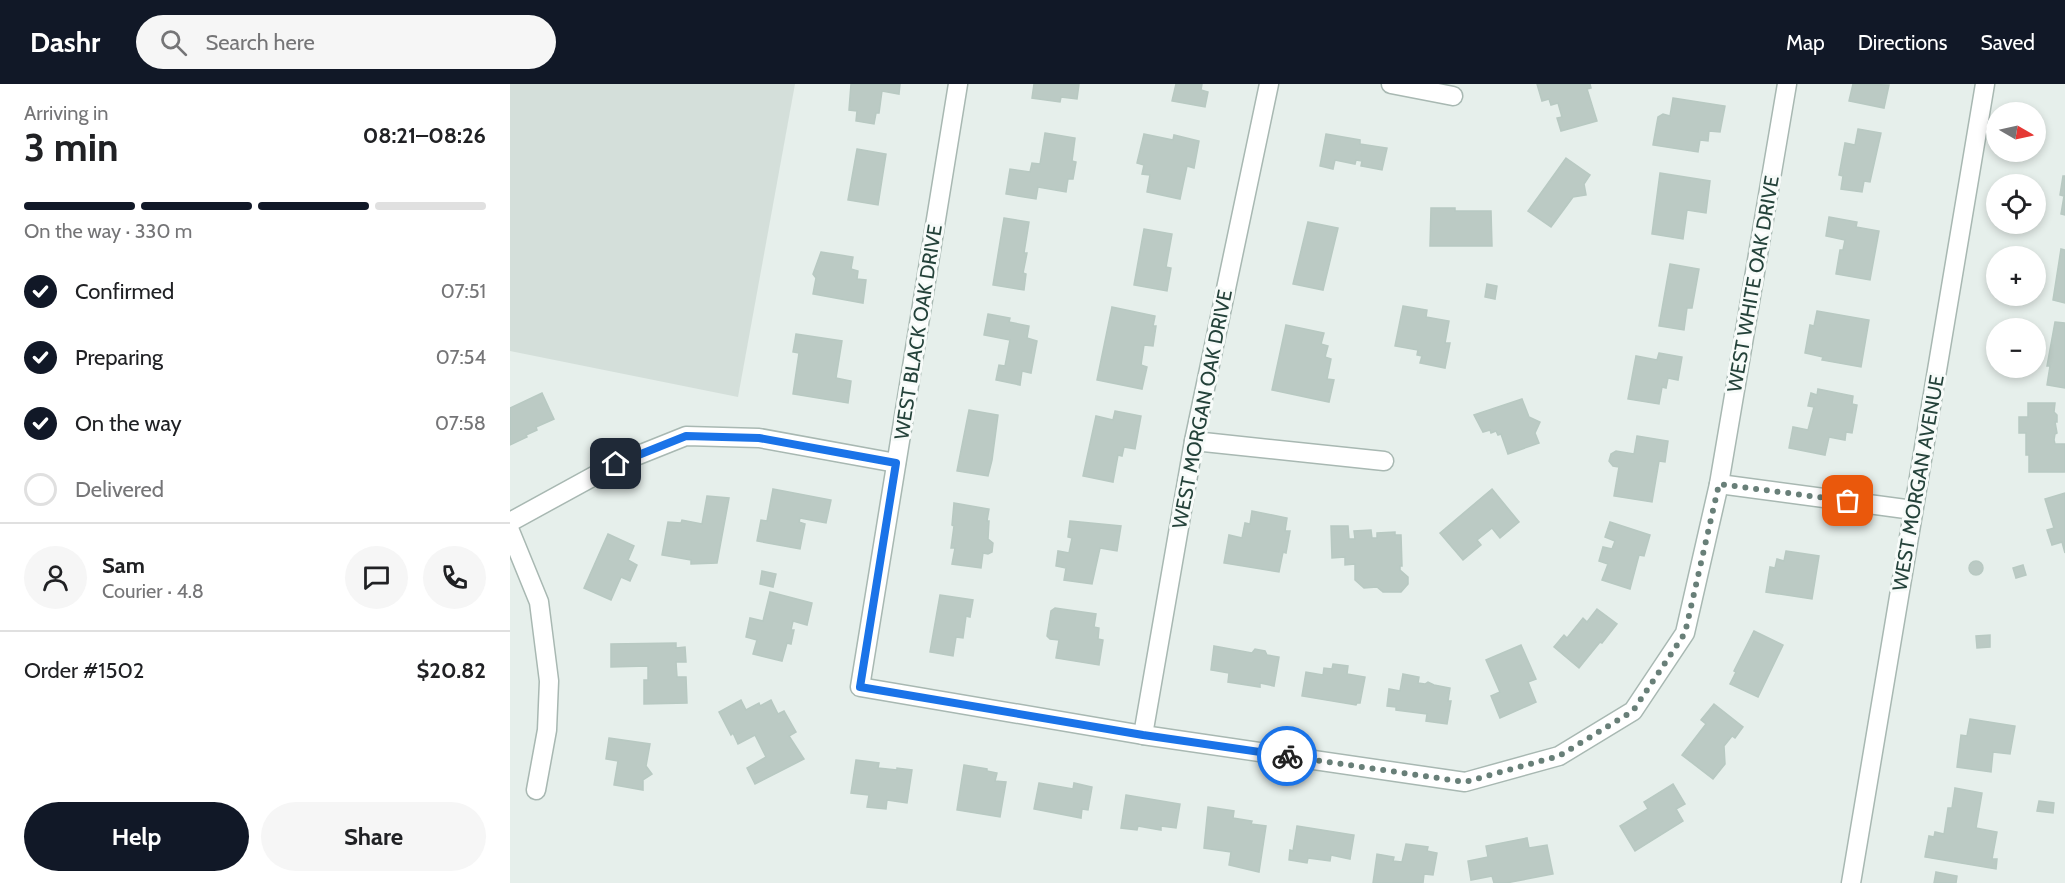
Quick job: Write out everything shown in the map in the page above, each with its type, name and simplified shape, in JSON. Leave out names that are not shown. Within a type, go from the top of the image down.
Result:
[{"type":"street","name":"WEST BLACK OAK DRIVE","points":[[860,687],[958,84]]},
{"type":"street","name":"WEST MORGAN OAK DRIVE","points":[[1143,735],[1194,441],[1269,84]]},
{"type":"street","points":[[1391,84],[1453,96]]},
{"type":"street","name":"WEST WHITE OAK DRIVE","points":[[860,687],[1143,735],[1465,782],[1559,756],[1633,711],[1685,633],[1719,484],[1787,84]]},
{"type":"street","name":"WEST MORGAN AVENUE","points":[[1851,883],[1985,84]]},
{"type":"street","points":[[510,522],[616,464],[686,436],[759,438],[896,463]]},
{"type":"street","points":[[1194,441],[1384,461]]},
{"type":"street","points":[[1719,484],[1913,510]]},
{"type":"street","points":[[510,531],[539,602],[549,681],[547,730],[536,790]]},
{"type":"shaded area","points":[[510,84],[795,84],[738,397],[510,351]]},
{"type":"building","points":[[851,84],[900,84],[899,94],[882,91],[879,113],[876,113],[874,124],[856,121],[857,111],[849,110]]},
{"type":"building","points":[[1034,84],[1079,84],[1077,99],[1061,97],[1060,102],[1032,98]]},
{"type":"building","points":[[1176,84],[1202,84],[1201,90],[1208,92],[1205,107],[1172,101]]},
{"type":"building","points":[[1537,84],[1590,84],[1591,88],[1587,89],[1597,121],[1561,131],[1557,118],[1562,117],[1558,103],[1551,105],[1549,99],[1542,101]]},
{"type":"building","points":[[1853,84],[1889,85],[1884,108],[1849,101]]},
{"type":"building","points":[[1673,98],[1725,106],[1720,132],[1709,131],[1708,141],[1700,140],[1698,152],[1653,145],[1658,117],[1663,114],[1670,116]]},
{"type":"building","points":[[1858,129],[1881,133],[1870,182],[1864,181],[1862,192],[1841,189],[1843,176],[1839,175],[1845,143],[1855,145]]},
{"type":"building","points":[[1045,133],[1075,138],[1072,161],[1076,162],[1073,179],[1068,179],[1066,192],[1038,187],[1036,199],[1006,194],[1010,169],[1030,172],[1032,163],[1040,164]]},
{"type":"building","points":[[1144,134],[1173,140],[1174,135],[1199,141],[1194,168],[1187,166],[1180,199],[1147,192],[1150,175],[1142,174],[1144,165],[1137,163]]},
{"type":"building","points":[[1326,134],[1360,140],[1360,144],[1387,148],[1382,170],[1361,166],[1362,161],[1356,160],[1355,164],[1335,160],[1333,169],[1320,166]]},
{"type":"building","points":[[857,149],[886,154],[878,205],[848,200]]},
{"type":"building","points":[[1566,158],[1590,175],[1584,184],[1586,195],[1573,197],[1551,227],[1528,211]]},
{"type":"building","points":[[1660,173],[1710,181],[1706,213],[1687,210],[1683,239],[1652,234]]},
{"type":"building","points":[[2063,176],[2065,176],[2065,215],[2061,214],[2064,196],[2060,195]]},
{"type":"building","points":[[1431,208],[1491,211],[1492,246],[1430,246]]},
{"type":"building","points":[[1829,217],[1857,222],[1856,227],[1879,231],[1870,280],[1836,274],[1840,250],[1843,250],[1845,240],[1826,236]]},
{"type":"building","points":[[1004,218],[1029,222],[1024,253],[1027,253],[1023,273],[1026,274],[1024,290],[993,285]]},
{"type":"building","points":[[1308,222],[1338,228],[1323,290],[1293,284]]},
{"type":"building","points":[[1144,229],[1172,234],[1166,267],[1171,268],[1167,291],[1134,285]]},
{"type":"building","points":[[2061,249],[2065,250],[2065,303],[2053,300]]},
{"type":"building","points":[[821,252],[853,257],[851,269],[858,271],[857,279],[866,280],[863,303],[813,294],[816,278],[813,274]]},
{"type":"building","points":[[1670,264],[1699,269],[1692,308],[1687,308],[1684,330],[1659,326]]},
{"type":"building","points":[[1487,284],[1497,286],[1495,299],[1485,297]]},
{"type":"building","points":[[1403,306],[1427,310],[1426,317],[1449,321],[1445,343],[1450,343],[1445,368],[1420,363],[1422,356],[1417,355],[1418,350],[1395,346]]},
{"type":"building","points":[[1112,307],[1155,316],[1153,346],[1144,345],[1141,365],[1147,367],[1142,389],[1097,380]]},
{"type":"building","points":[[1817,311],[1869,320],[1861,367],[1822,360],[1823,357],[1805,353],[1810,325],[1814,326]]},
{"type":"building","points":[[988,314],[1010,318],[1009,322],[1029,326],[1027,338],[1037,341],[1031,373],[1022,371],[1020,385],[996,380],[999,365],[1005,366],[1010,340],[984,335]]},
{"type":"building","points":[[2055,322],[2065,323],[2065,388],[2047,385],[2050,366],[2047,366]]},
{"type":"building","points":[[1286,325],[1324,333],[1321,344],[1328,346],[1325,357],[1331,359],[1327,379],[1334,380],[1329,402],[1272,390]]},
{"type":"building","points":[[796,334],[842,341],[836,378],[851,381],[848,403],[793,394],[799,353],[793,352]]},
{"type":"building","points":[[1659,353],[1682,357],[1678,380],[1668,378],[1666,388],[1662,387],[1659,404],[1628,399],[1636,356],[1657,360]]},
{"type":"building","points":[[1818,389],[1853,396],[1852,404],[1857,405],[1852,433],[1846,432],[1845,440],[1829,437],[1825,455],[1789,448],[1793,427],[1808,430],[1814,407],[1808,406],[1811,393],[1817,395]]},
{"type":"building","points":[[542,393],[554,419],[536,427],[537,430],[526,435],[527,437],[510,445],[510,408]]},
{"type":"building","points":[[1522,399],[1529,417],[1540,422],[1535,433],[1539,443],[1508,454],[1501,434],[1498,435],[1496,431],[1491,433],[1490,430],[1483,432],[1474,415]]},
{"type":"building","points":[[2028,403],[2055,403],[2057,433],[2054,440],[2055,444],[2065,444],[2065,472],[2029,472],[2026,433],[2019,433],[2019,417],[2028,417]]},
{"type":"building","points":[[969,410],[998,415],[988,476],[957,471]]},
{"type":"building","points":[[1115,411],[1141,416],[1135,449],[1124,447],[1122,456],[1118,455],[1113,482],[1083,476],[1096,416],[1113,420]]},
{"type":"building","points":[[1637,436],[1668,441],[1665,462],[1659,461],[1652,502],[1614,496],[1619,467],[1613,466],[1609,461],[1611,454],[1616,451],[1634,454]]},
{"type":"building","points":[[773,489],[831,500],[826,523],[800,518],[799,522],[805,524],[800,549],[757,541],[761,520],[767,521]]},
{"type":"building","points":[[1492,489],[1519,522],[1500,538],[1492,528],[1477,540],[1481,545],[1463,560],[1440,533]]},
{"type":"building","points":[[2065,493],[2065,553],[2062,542],[2052,545],[2047,530],[2054,528],[2045,499]]},
{"type":"building","points":[[707,496],[729,498],[717,563],[691,564],[691,560],[662,555],[668,522],[681,523],[682,520],[702,524]]},
{"type":"building","points":[[954,503],[989,509],[988,539],[993,543],[992,552],[983,553],[981,568],[952,564],[955,548],[951,548]]},
{"type":"building","points":[[1252,511],[1287,518],[1285,531],[1290,531],[1286,553],[1283,552],[1279,572],[1224,563],[1229,535],[1242,538],[1245,523],[1250,524]]},
{"type":"building","points":[[1070,521],[1121,526],[1117,551],[1100,548],[1092,584],[1064,580],[1066,568],[1056,566],[1058,551],[1069,553],[1072,538],[1068,537]]},
{"type":"building","points":[[1610,522],[1650,535],[1644,556],[1639,555],[1630,589],[1602,580],[1608,564],[1599,561],[1603,547],[1612,549],[1615,541],[1605,537]]},
{"type":"building","points":[[1331,526],[1348,526],[1349,539],[1355,539],[1354,531],[1371,530],[1372,538],[1377,538],[1377,533],[1395,532],[1395,535],[1401,535],[1402,566],[1400,570],[1408,577],[1408,584],[1401,592],[1383,592],[1377,587],[1364,588],[1355,580],[1355,564],[1345,565],[1345,557],[1332,558]]},
{"type":"building","points":[[608,534],[634,546],[628,560],[637,565],[630,581],[621,577],[611,600],[584,588]]},
{"type":"building","points":[[1786,551],[1819,556],[1812,599],[1766,592],[1770,567],[1775,568],[1777,559],[1784,561]]},
{"type":"building","points":[[1973,561],[1979,561],[1983,568],[1979,575],[1973,575],[1969,571],[1969,565]]},
{"type":"building","points":[[2023,565],[2026,575],[2016,578],[2013,568]]},
{"type":"building","points":[[762,571],[776,574],[773,587],[760,584]]},
{"type":"building","points":[[770,592],[812,603],[807,625],[793,621],[791,644],[787,643],[782,661],[753,654],[757,640],[746,637],[750,618],[763,621]]},
{"type":"building","points":[[940,595],[973,600],[970,617],[966,616],[963,638],[956,637],[953,656],[930,652]]},
{"type":"building","points":[[1055,608],[1096,614],[1094,627],[1099,628],[1098,639],[1103,640],[1099,665],[1056,658],[1059,640],[1050,639],[1047,636],[1051,611]]},
{"type":"building","points":[[1597,609],[1617,624],[1579,668],[1554,647],[1564,635],[1567,638],[1583,618],[1587,622]]},
{"type":"building","points":[[1754,631],[1783,645],[1758,697],[1730,684]]},
{"type":"building","points":[[1990,635],[1990,647],[1977,648],[1976,636]]},
{"type":"building","points":[[676,643],[676,648],[685,647],[686,662],[676,662],[677,677],[686,677],[687,703],[644,704],[644,680],[648,680],[648,666],[611,667],[611,644]]},
{"type":"building","points":[[1521,645],[1536,679],[1528,682],[1536,702],[1500,718],[1491,696],[1500,692],[1486,660]]},
{"type":"building","points":[[1214,646],[1252,653],[1255,649],[1265,651],[1267,655],[1279,657],[1274,686],[1260,683],[1260,687],[1228,682],[1229,673],[1211,670]]},
{"type":"building","points":[[1333,664],[1348,666],[1347,674],[1365,677],[1360,703],[1356,705],[1302,696],[1306,672],[1323,675],[1324,668],[1332,669]]},
{"type":"building","points":[[1403,674],[1419,677],[1418,683],[1428,682],[1450,688],[1448,701],[1451,701],[1447,724],[1426,721],[1427,714],[1396,710],[1396,707],[1387,706],[1389,689],[1400,691]]},
{"type":"building","points":[[741,700],[746,710],[771,700],[778,714],[784,711],[796,732],[789,736],[804,759],[755,784],[747,768],[766,757],[755,735],[738,744],[719,712]]},
{"type":"building","points":[[1714,704],[1743,727],[1735,738],[1732,736],[1724,746],[1725,764],[1713,779],[1682,755],[1706,724],[1701,720]]},
{"type":"building","points":[[1970,719],[2015,726],[2010,754],[1993,752],[1991,772],[1957,767],[1961,735],[1967,736]]},
{"type":"building","points":[[609,738],[650,744],[646,766],[652,774],[643,780],[643,790],[614,785],[618,761],[606,759]]},
{"type":"building","points":[[856,760],[879,763],[878,768],[912,770],[907,803],[887,800],[886,809],[867,807],[869,795],[851,793]]},
{"type":"building","points":[[964,765],[997,773],[995,781],[1006,782],[1000,817],[957,810]]},
{"type":"building","points":[[1039,783],[1073,789],[1074,783],[1092,787],[1088,810],[1082,809],[1081,818],[1034,809]]},
{"type":"building","points":[[1673,784],[1685,804],[1676,809],[1683,821],[1635,851],[1620,826],[1648,809],[1644,802]]},
{"type":"building","points":[[1955,788],[1982,793],[1976,828],[1997,832],[1992,859],[1997,859],[1996,869],[1925,857],[1929,836],[1934,837],[1935,832],[1944,834],[1948,808],[1952,808]]},
{"type":"building","points":[[1126,795],[1180,804],[1176,828],[1161,826],[1161,830],[1138,826],[1137,830],[1121,828]]},
{"type":"building","points":[[2039,801],[2054,803],[2053,813],[2037,811]]},
{"type":"building","points":[[1208,807],[1234,811],[1233,818],[1266,826],[1259,872],[1229,865],[1231,852],[1204,848]]},
{"type":"building","points":[[1297,826],[1354,835],[1350,859],[1331,855],[1330,861],[1308,858],[1307,863],[1289,860],[1290,850],[1293,851]]},
{"type":"building","points":[[1527,838],[1529,848],[1547,845],[1553,874],[1506,883],[1494,883],[1492,876],[1471,880],[1468,861],[1488,857],[1486,846]]},
{"type":"building","points":[[1406,844],[1428,847],[1427,851],[1437,853],[1433,875],[1424,874],[1423,883],[1373,883],[1377,854],[1394,857],[1393,861],[1402,862]]},
{"type":"building","points":[[1936,872],[1957,876],[1956,883],[1934,883]]},
{"type":"way so far","points":[[1287,756],[1465,782],[1559,756],[1633,711],[1685,633],[1719,484],[1848,501]]},
{"type":"route","points":[[616,464],[686,436],[759,438],[896,463],[860,687],[1143,735],[1287,756]]}]
